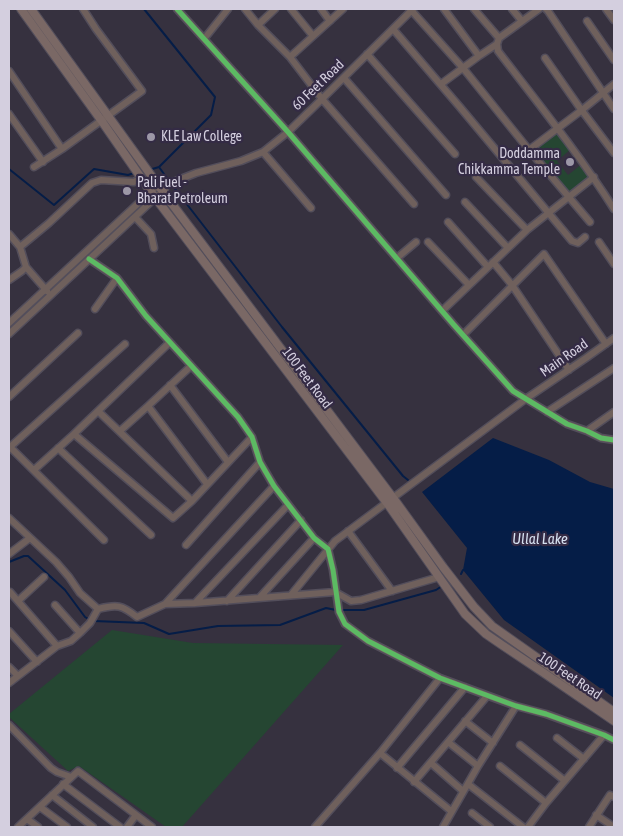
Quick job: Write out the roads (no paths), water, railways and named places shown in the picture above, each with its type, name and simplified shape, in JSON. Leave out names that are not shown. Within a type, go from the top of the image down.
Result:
[{"type":"main road","name":"100 Feet Road","points":[[21,9],[104,118],[147,170],[390,501],[465,614],[486,634],[614,721]]},
{"type":"main road","name":"100 Feet Road","points":[[32,9],[153,195],[474,607],[492,626],[614,712]]},
{"type":"street","points":[[34,167],[142,91],[83,9]]},
{"type":"street","points":[[177,9],[288,132],[513,391],[567,424],[601,438],[614,440]]},
{"type":"street","points":[[204,39],[228,9]]},
{"type":"street","points":[[245,9],[290,57],[322,99],[414,204]]},
{"type":"street","points":[[258,24],[275,9]]},
{"type":"street","points":[[291,9],[313,36]]},
{"type":"street","points":[[321,9],[330,21]]},
{"type":"street","points":[[290,57],[343,9]]},
{"type":"street","points":[[444,9],[479,56]]},
{"type":"street","points":[[474,9],[498,41],[498,51],[594,177],[614,209]]},
{"type":"street","points":[[512,9],[522,21]]},
{"type":"street","points":[[441,84],[539,9]]},
{"type":"street","points":[[546,9],[614,109]]},
{"type":"street","points":[[606,9],[614,20]]},
{"type":"street","points":[[412,10],[463,68],[590,222]]},
{"type":"street","name":"60 Feet Road","points":[[161,189],[170,183],[196,173],[263,152],[288,132],[412,10]]},
{"type":"street","points":[[587,21],[614,60]]},
{"type":"street","points":[[393,29],[572,241],[578,243],[585,237]]},
{"type":"street","points":[[367,54],[455,154]]},
{"type":"street","points":[[545,58],[614,153]]},
{"type":"street","points":[[9,71],[62,149]]},
{"type":"street","points":[[344,78],[446,195]]},
{"type":"street","points":[[529,150],[614,84]]},
{"type":"street","points":[[9,114],[42,162]]},
{"type":"street","points":[[263,152],[311,208]]},
{"type":"street","points":[[20,247],[92,183],[101,180],[134,182],[138,174]]},
{"type":"street","points":[[476,177],[527,230]]},
{"type":"street","points":[[442,311],[527,230],[594,177]]},
{"type":"street","points":[[9,323],[161,189]]},
{"type":"street","points":[[9,334],[135,217],[153,195]]},
{"type":"street","points":[[465,202],[508,248]]},
{"type":"street","points":[[135,217],[151,234],[154,248]]},
{"type":"street","points":[[448,222],[512,285],[569,370]]},
{"type":"street","points":[[9,234],[20,247],[26,267],[50,295]]},
{"type":"street","points":[[397,258],[416,242]]},
{"type":"street","points":[[428,242],[469,285]]},
{"type":"street","points":[[600,242],[614,264]]},
{"type":"street","points":[[463,335],[544,254],[606,344]]},
{"type":"street","points":[[89,259],[117,278],[169,343],[238,417],[252,437],[260,462],[274,486],[314,538],[328,549],[333,570],[338,612],[345,624],[368,641],[440,678],[516,706],[546,714],[614,740]]},
{"type":"street","points":[[9,280],[26,267]]},
{"type":"street","points":[[95,309],[117,278]]},
{"type":"street","points":[[9,397],[78,332]]},
{"type":"street","name":"Main Road","points":[[291,595],[335,541],[526,398],[614,338]]},
{"type":"street","points":[[34,470],[169,343]]},
{"type":"street","points":[[104,540],[9,447],[125,344]]},
{"type":"street","points":[[120,431],[190,366]]},
{"type":"street","points":[[547,412],[614,368]]},
{"type":"street","points":[[170,385],[228,462]]},
{"type":"street","points":[[148,406],[207,484]]},
{"type":"street","points":[[98,411],[192,501]]},
{"type":"street","points":[[587,431],[614,412]]},
{"type":"street","points":[[74,434],[173,518],[192,501],[252,437]]},
{"type":"street","points":[[58,448],[151,535]]},
{"type":"street","points":[[186,545],[260,462]]},
{"type":"street","points":[[98,609],[113,606],[125,607],[137,617],[165,604],[274,486]]},
{"type":"street","points":[[195,603],[288,505]]},
{"type":"street","points":[[9,518],[56,562],[80,593],[98,609]]},
{"type":"street","points":[[227,600],[301,520]]},
{"type":"street","points":[[348,531],[392,591]]},
{"type":"street","points":[[9,554],[30,538]]},
{"type":"street","points":[[260,597],[314,538]]},
{"type":"street","points":[[18,600],[44,577]]},
{"type":"street","points":[[165,604],[335,592],[351,601],[392,591],[443,582]]},
{"type":"street","points":[[9,593],[18,600],[58,646]]},
{"type":"street","points":[[55,605],[80,633]]},
{"type":"street","points":[[9,683],[58,646],[80,633],[92,621],[98,609]]},
{"type":"street","points":[[9,631],[37,662]]},
{"type":"street","points":[[9,667],[18,676]]},
{"type":"street","points":[[315,827],[380,753],[440,678]]},
{"type":"street","points":[[398,768],[465,688]]},
{"type":"street","points":[[414,782],[487,696]]},
{"type":"street","points":[[443,827],[478,766],[516,706]]},
{"type":"street","points":[[465,721],[493,743]]},
{"type":"street","points":[[9,725],[51,768],[71,777]]},
{"type":"street","points":[[528,827],[604,735]]},
{"type":"street","points":[[557,738],[584,759]]},
{"type":"street","points":[[448,742],[478,766]]},
{"type":"street","points":[[520,745],[565,781]]},
{"type":"street","points":[[380,753],[451,812]]},
{"type":"street","points":[[431,763],[463,791]]},
{"type":"street","points":[[500,766],[546,803]]},
{"type":"street","points":[[18,827],[78,771],[152,827]]},
{"type":"street","points":[[63,784],[120,827]]},
{"type":"street","points":[[468,784],[523,827]]},
{"type":"street","points":[[589,827],[610,795],[614,797]]},
{"type":"street","points":[[52,796],[93,827]]},
{"type":"street","points":[[40,807],[67,827]]},
{"type":"street","points":[[472,813],[490,827]]},
{"type":"street","points":[[127,827],[136,815]]},
{"type":"street","points":[[596,815],[614,827]]},
{"type":"street","points":[[27,819],[38,827]]},
{"type":"water","name":"Ullal Lake","points":[[493,438],[549,460],[590,482],[614,489],[614,698],[504,620],[463,570],[467,548],[422,492]]},
{"type":"waterway","points":[[144,9],[215,97],[211,115],[159,167],[169,181]]},
{"type":"waterway","points":[[149,170],[159,167]]},
{"type":"waterway","points":[[9,169],[54,205],[94,169],[128,175],[134,173]]},
{"type":"waterway","points":[[172,185],[282,327],[408,480]]},
{"type":"waterway","points":[[9,562],[28,556],[65,590],[85,617],[90,620]]},
{"type":"waterway","points":[[461,574],[463,570]]},
{"type":"waterway","points":[[341,610],[364,610],[436,590],[442,586]]},
{"type":"waterway","points":[[94,621],[144,623],[169,634],[218,626],[280,625],[326,608],[336,610]]},
{"type":"place","name":"KLE Law College","points":[[151,137]]},
{"type":"place","name":"Doddamma Chikkamma Temple","points":[[570,162]]},
{"type":"place","name":"Pali Fuel - Bharat Petroleum","points":[[127,191]]}]
